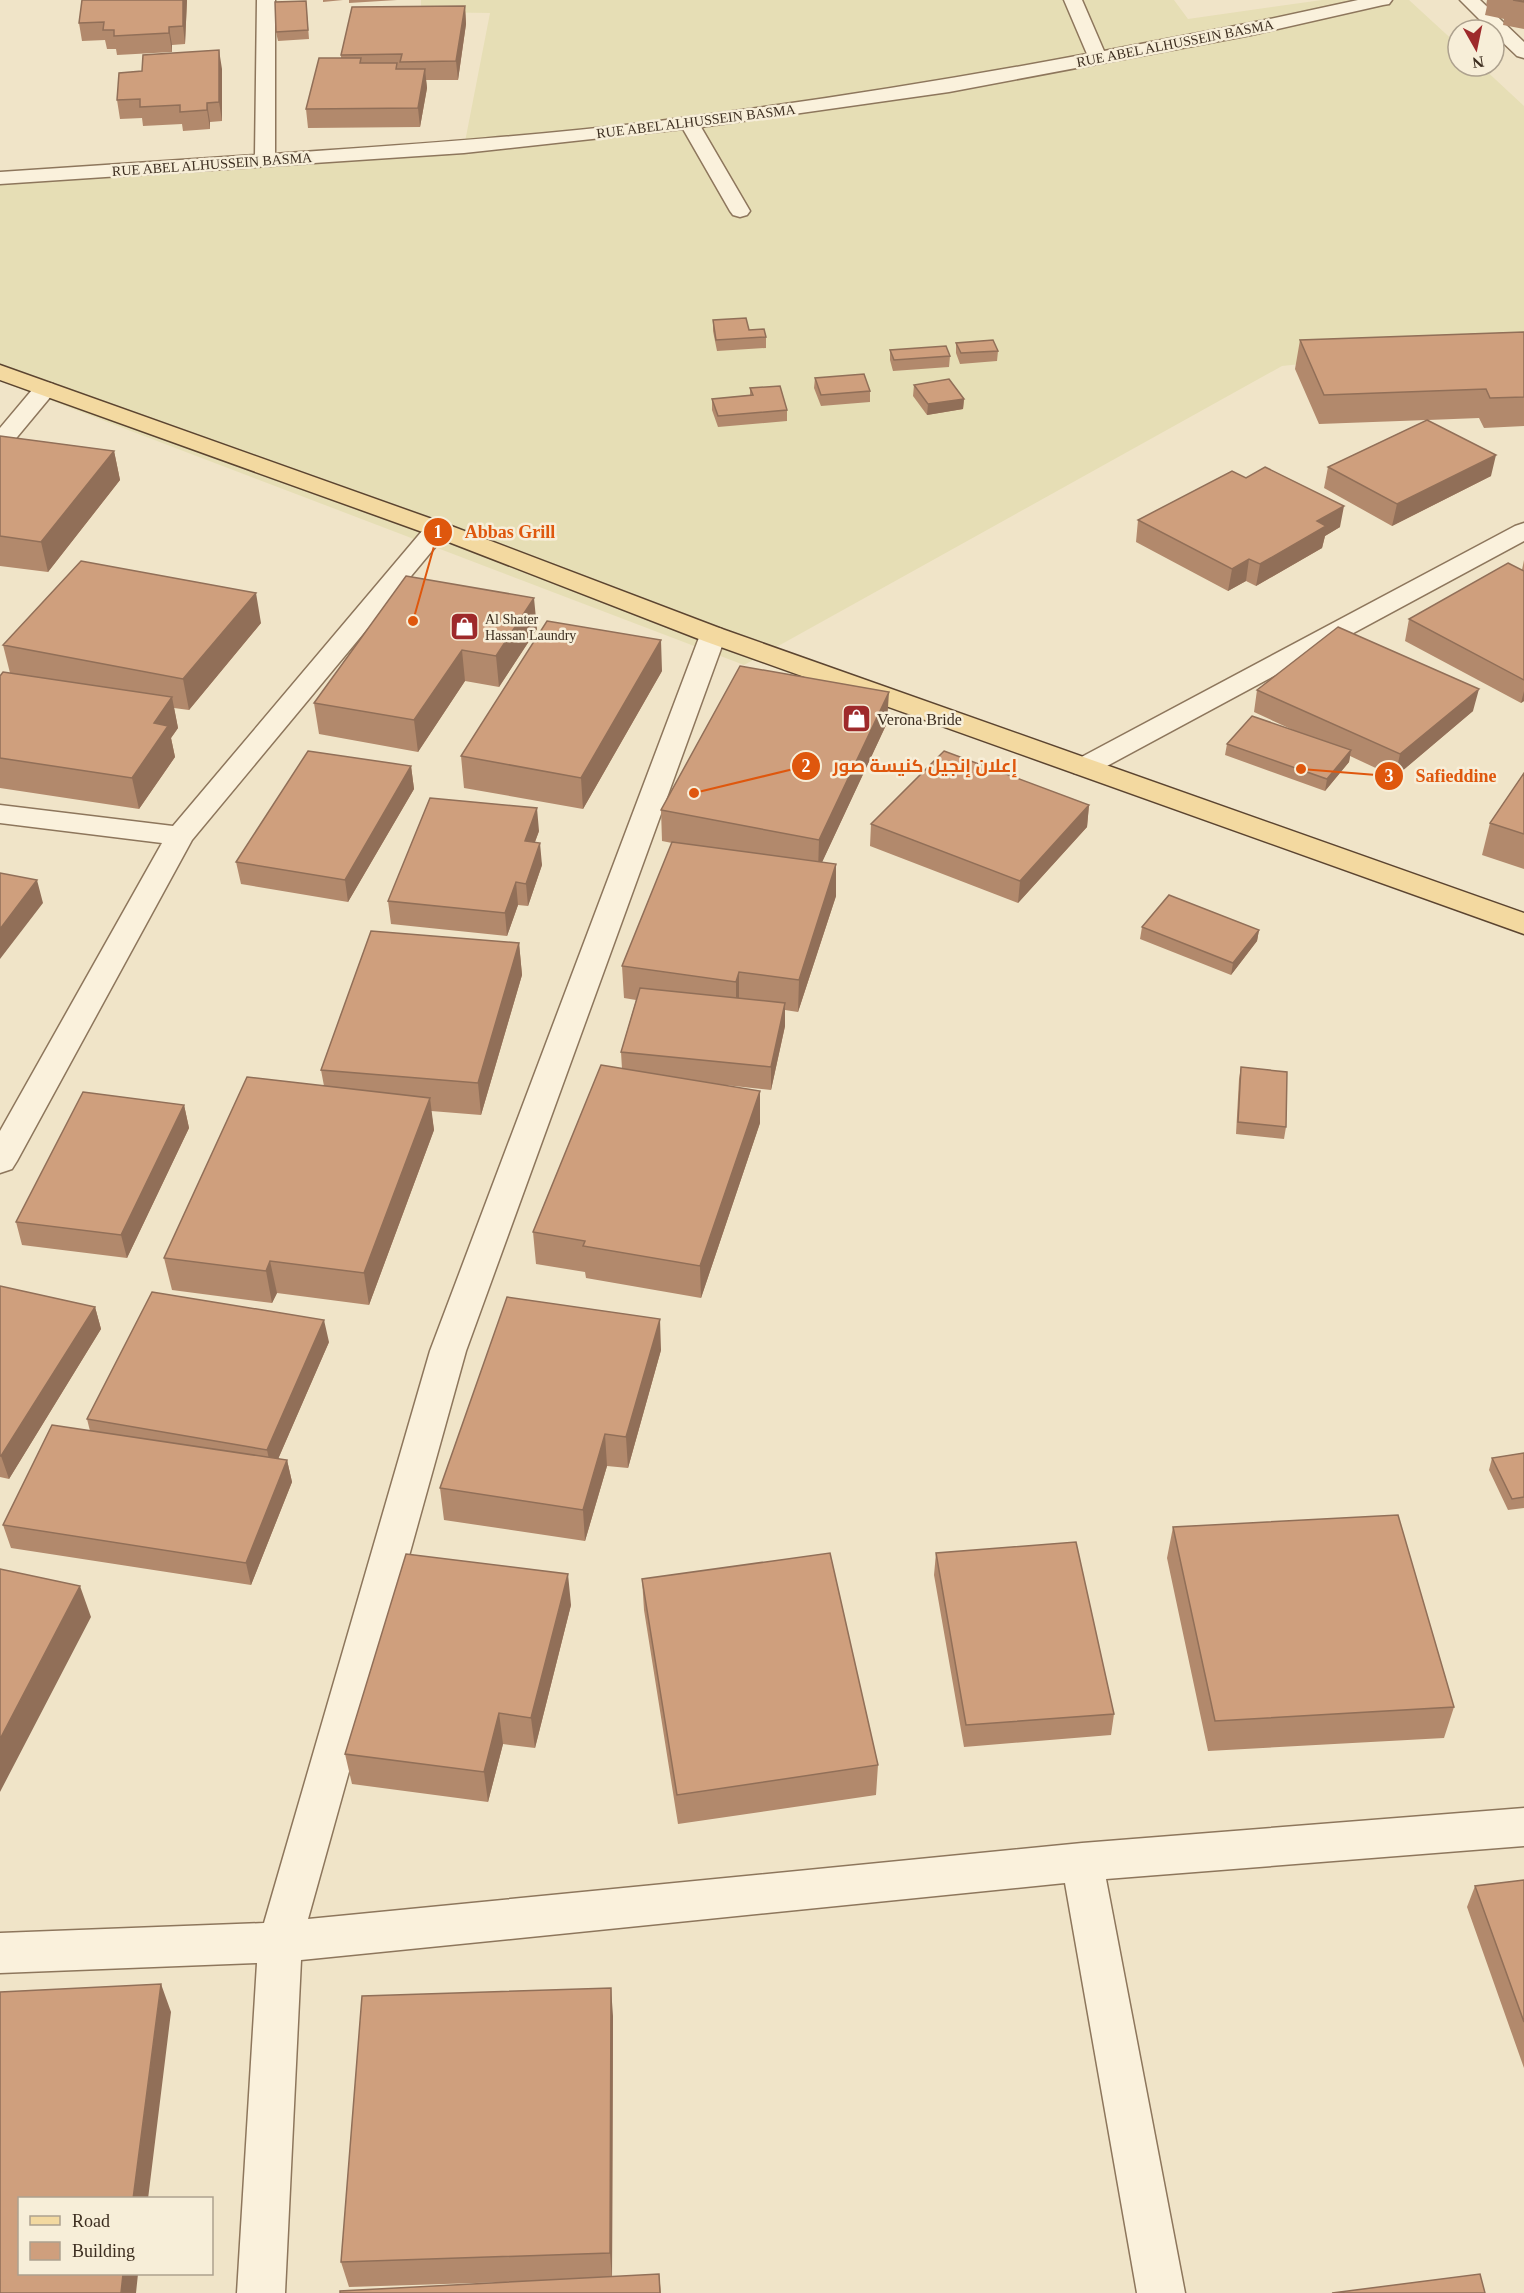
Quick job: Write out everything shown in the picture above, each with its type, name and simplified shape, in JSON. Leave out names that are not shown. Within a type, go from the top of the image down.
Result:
[{"type":"main road","points":[[0,372],[436,529],[713,634],[1524,924]]},
{"type":"street","points":[[265,161],[266,0]]},
{"type":"street","points":[[1073,0],[1098,58]]},
{"type":"street","name":"RUE ABEL ALHUSSEIN BASMA","points":[[0,178],[464,147],[689,123],[949,86],[1251,29],[1383,0]]},
{"type":"street","points":[[1469,0],[1524,52]]},
{"type":"street","points":[[689,123],[740,211]]},
{"type":"street","points":[[0,443],[45,389]]},
{"type":"street","points":[[0,1161],[180,836],[436,529]]},
{"type":"street","points":[[1084,767],[1524,531]]},
{"type":"street","points":[[261,2293],[280,1942],[447,1351],[713,634]]},
{"type":"street","points":[[0,814],[180,836]]},
{"type":"street","points":[[0,1953],[280,1942],[1082,1862],[1524,1827]]},
{"type":"street","points":[[1082,1862],[1161,2293]]},
{"type":"shaded area","points":[[421,0],[1174,0],[1188,19],[1322,0],[1409,0],[1446,34],[1446,78],[1494,78],[1524,106],[1524,340],[1282,366],[744,665],[0,381],[0,178],[464,147],[490,13],[421,12]]},
{"type":"building","points":[[82,0],[183,0],[183,26],[169,27],[169,33],[114,36],[114,30],[103,30],[104,22],[79,23]]},
{"type":"building","points":[[306,1],[308,30],[276,32],[275,2]]},
{"type":"building","points":[[465,6],[456,61],[400,62],[402,54],[341,55],[352,7]]},
{"type":"building","points":[[219,50],[219,102],[207,103],[207,110],[180,112],[180,105],[140,107],[140,99],[117,100],[119,73],[142,71],[143,55]]},
{"type":"building","points":[[319,58],[361,58],[360,63],[397,63],[396,69],[425,69],[418,108],[306,109]]},
{"type":"building","points":[[746,318],[749,330],[764,329],[766,337],[716,340],[713,320]]},
{"type":"building","points":[[1524,332],[1524,397],[1490,398],[1486,389],[1324,395],[1300,340]]},
{"type":"building","points":[[993,340],[998,351],[961,353],[956,343]]},
{"type":"building","points":[[946,346],[950,356],[894,360],[890,350]]},
{"type":"building","points":[[864,374],[870,391],[821,395],[815,378]]},
{"type":"building","points":[[949,379],[964,399],[928,404],[914,385]]},
{"type":"building","points":[[780,386],[787,410],[718,416],[712,399],[753,395],[750,388]]},
{"type":"building","points":[[1427,420],[1496,455],[1397,504],[1328,467]]},
{"type":"building","points":[[0,436],[114,451],[41,542],[0,536]]},
{"type":"building","points":[[1265,467],[1344,506],[1317,521],[1326,526],[1260,564],[1249,559],[1232,569],[1138,520],[1232,471],[1246,478]]},
{"type":"building","points":[[81,561],[256,593],[183,679],[3,645]]},
{"type":"building","points":[[1508,563],[1524,571],[1524,680],[1409,619]]},
{"type":"building","points":[[406,576],[534,598],[496,656],[462,650],[414,720],[314,703]]},
{"type":"building","points":[[547,621],[661,640],[581,778],[461,756]]},
{"type":"building","points":[[1338,627],[1479,689],[1400,754],[1257,690]]},
{"type":"building","points":[[740,666],[889,692],[819,840],[661,810]]},
{"type":"building","points":[[3,672],[172,697],[154,723],[168,726],[132,778],[0,758],[0,676]]},
{"type":"building","points":[[1252,716],[1351,750],[1327,779],[1227,744]]},
{"type":"building","points":[[308,751],[411,766],[345,880],[236,862]]},
{"type":"building","points":[[944,751],[1089,805],[1020,881],[871,824]]},
{"type":"building","points":[[1524,773],[1524,834],[1490,823]]},
{"type":"building","points":[[430,798],[537,808],[525,841],[540,843],[526,884],[516,882],[505,913],[388,901]]},
{"type":"building","points":[[672,842],[836,864],[799,980],[739,972],[736,982],[622,966]]},
{"type":"building","points":[[0,873],[37,880],[0,929]]},
{"type":"building","points":[[1169,895],[1259,930],[1233,963],[1142,927]]},
{"type":"building","points":[[371,931],[519,943],[478,1083],[321,1070]]},
{"type":"building","points":[[640,988],[785,1003],[771,1067],[621,1052]]},
{"type":"building","points":[[601,1065],[760,1091],[700,1266],[583,1246],[585,1241],[533,1232]]},
{"type":"building","points":[[1241,1067],[1287,1072],[1286,1127],[1238,1122]]},
{"type":"building","points":[[247,1077],[430,1098],[364,1273],[270,1261],[266,1271],[164,1258]]},
{"type":"building","points":[[83,1092],[184,1105],[121,1235],[16,1222]]},
{"type":"building","points":[[0,1286],[95,1307],[1,1456],[0,1456]]},
{"type":"building","points":[[152,1292],[324,1320],[267,1450],[87,1419]]},
{"type":"building","points":[[507,1297],[660,1319],[626,1437],[605,1434],[583,1510],[440,1488]]},
{"type":"building","points":[[52,1425],[287,1460],[246,1563],[3,1525]]},
{"type":"building","points":[[1524,1453],[1524,1497],[1512,1499],[1492,1458]]},
{"type":"building","points":[[1398,1515],[1454,1707],[1215,1721],[1173,1527]]},
{"type":"building","points":[[1076,1542],[1114,1714],[966,1725],[936,1553]]},
{"type":"building","points":[[830,1553],[878,1765],[677,1795],[642,1579]]},
{"type":"building","points":[[406,1554],[568,1574],[531,1718],[499,1713],[484,1772],[345,1754]]},
{"type":"building","points":[[0,1569],[80,1586],[0,1739]]},
{"type":"building","points":[[1524,1880],[1524,2022],[1475,1886]]},
{"type":"building","points":[[161,1984],[133,2197],[18,2197],[18,2275],[123,2275],[121,2293],[0,2293],[0,1992]]},
{"type":"building","points":[[611,1988],[610,2253],[341,2262],[362,1996]]},
{"type":"building","points":[[659,2274],[660,2293],[340,2293],[340,2291]]},
{"type":"building","points":[[1480,2274],[1485,2293],[1332,2293]]},
{"type":"place","name":"Abbas Grill","points":[[413,621]]},
{"type":"place","name":"Al Shater Hassan Laundry","points":[[464,627]]},
{"type":"place","name":"Verona Bride","points":[[856,719]]},
{"type":"place","name":"Safieddine","points":[[1301,769]]},
{"type":"place","name":"إعلان إنجيل كنيسة صور","points":[[694,793]]}]
